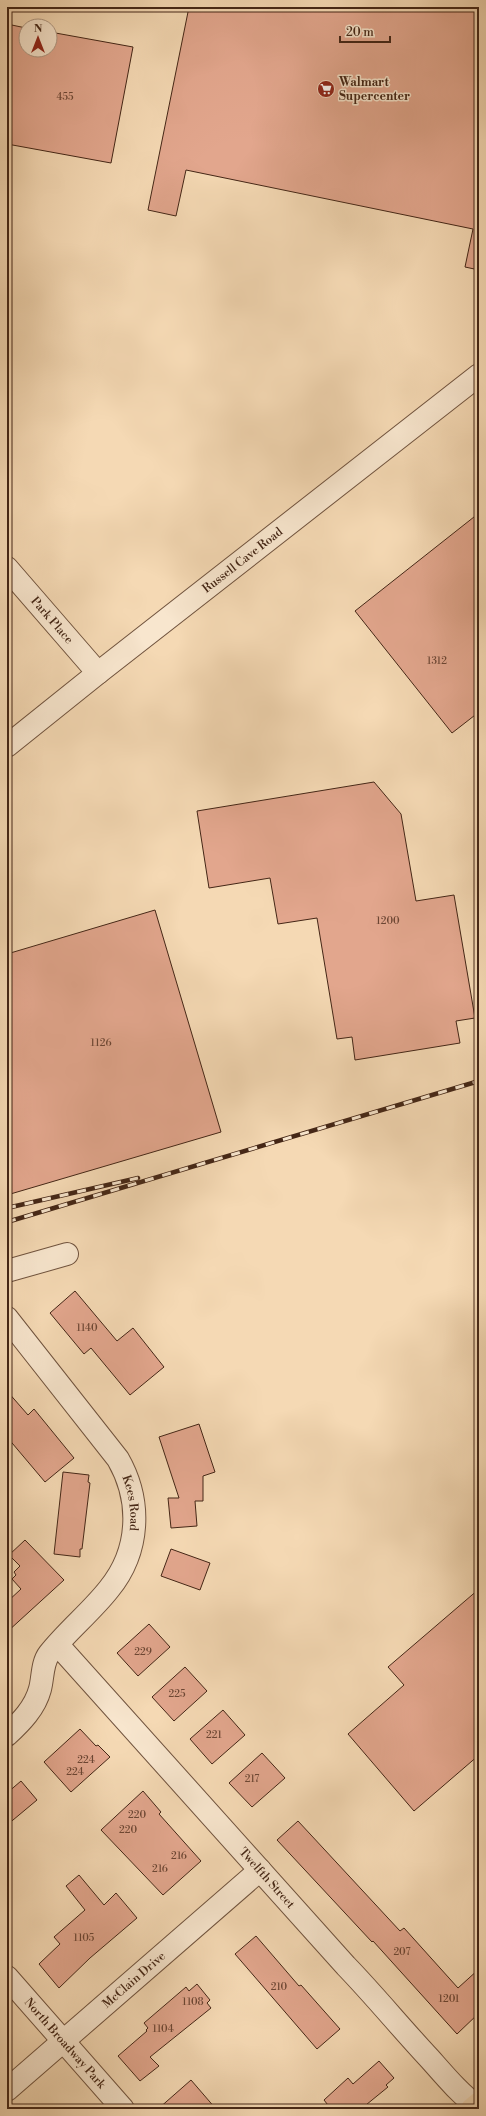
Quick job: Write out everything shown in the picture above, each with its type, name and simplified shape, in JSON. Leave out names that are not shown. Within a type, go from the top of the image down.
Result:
[{"type":"street","name":"Russell Cave Road","points":[[7,746],[479,375]]},
{"type":"street","name":"Park Place","points":[[7,568],[98,673]]},
{"type":"street","points":[[7,1271],[67,1254]]},
{"type":"street","name":"Kees Road","points":[[7,1318],[118,1459],[126,1473],[132,1490],[135,1527],[131,1548],[123,1568],[110,1589],[48,1655],[37,1700],[20,1723],[7,1734]]},
{"type":"street","name":"Twelfth Street","points":[[58,1645],[454,2086],[476,2106]]},
{"type":"street","name":"McClain Drive","points":[[7,2090],[260,1870]]},
{"type":"street","name":"North Broadway Park","points":[[7,1977],[62,2042],[123,2109]]},
{"type":"building","name":"Walmart Supercenter","points":[[189,7],[479,7],[479,270],[465,267],[473,229],[186,170],[176,216],[148,210]]},
{"type":"building","points":[[7,24],[18,26],[18,58],[58,58],[58,33],[133,47],[111,163],[7,144]]},
{"type":"building","points":[[479,513],[479,712],[452,733],[355,611]]},
{"type":"building","points":[[374,782],[401,814],[416,901],[454,895],[475,1018],[456,1021],[460,1043],[355,1060],[352,1037],[337,1039],[317,918],[278,924],[270,878],[209,888],[197,811]]},
{"type":"building","points":[[155,910],[221,1132],[7,1195],[7,954]]},
{"type":"building","points":[[75,1291],[117,1341],[133,1328],[164,1367],[130,1395],[91,1348],[84,1354],[50,1313]]},
{"type":"building","points":[[7,1391],[28,1415],[34,1409],[74,1458],[45,1482],[7,1437]]},
{"type":"building","points":[[199,1424],[215,1472],[203,1476],[203,1501],[195,1501],[197,1526],[171,1528],[168,1498],[179,1498],[159,1437]]},
{"type":"building","points":[[63,1472],[89,1475],[88,1482],[90,1483],[80,1557],[54,1554]]},
{"type":"building","points":[[25,1540],[64,1580],[7,1632],[7,1602],[21,1589],[12,1579],[16,1575],[14,1572],[20,1566],[9,1555]]},
{"type":"building","points":[[171,1549],[210,1563],[200,1590],[161,1576]]},
{"type":"building","points":[[479,1589],[479,1755],[414,1811],[348,1734],[404,1685],[388,1667]]},
{"type":"building","points":[[149,1624],[170,1647],[138,1676],[117,1653]]},
{"type":"building","points":[[185,1667],[207,1691],[174,1721],[152,1697]]},
{"type":"building","points":[[223,1710],[245,1735],[212,1764],[190,1739]]},
{"type":"building","points":[[80,1729],[96,1746],[98,1745],[110,1757],[71,1792],[44,1762]]},
{"type":"building","points":[[262,1753],[285,1778],[252,1807],[229,1783]]},
{"type":"building","points":[[21,1781],[37,1800],[7,1825],[7,1793]]},
{"type":"building","points":[[143,1791],[161,1812],[159,1814],[201,1861],[163,1895],[101,1830]]},
{"type":"building","points":[[298,1821],[400,1931],[404,1928],[458,1988],[479,1969],[479,2013],[457,2034],[373,1941],[372,1942],[277,1840]]},
{"type":"building","points":[[79,1875],[104,1905],[116,1893],[137,1918],[90,1958],[59,1988],[39,1964],[60,1944],[54,1937],[85,1910],[66,1886]]},
{"type":"building","points":[[256,1936],[299,1986],[301,1985],[340,2029],[317,2049],[235,1954]]},
{"type":"building","points":[[197,1984],[210,2000],[207,2003],[211,2008],[150,2057],[159,2066],[140,2081],[118,2056],[147,2031],[146,2030],[148,2028],[144,2023],[186,1987],[189,1991]]},
{"type":"building","points":[[379,2061],[394,2078],[386,2085],[388,2087],[361,2109],[331,2109],[324,2100],[348,2078],[353,2084]]},
{"type":"building","points":[[191,2080],[216,2109],[158,2109]]},
{"type":"railway","points":[[7,1222],[479,1081]]},
{"type":"railway","points":[[7,1208],[138,1178]]},
{"type":"place","name":"Walmart Supercenter","points":[[326,89]]}]
